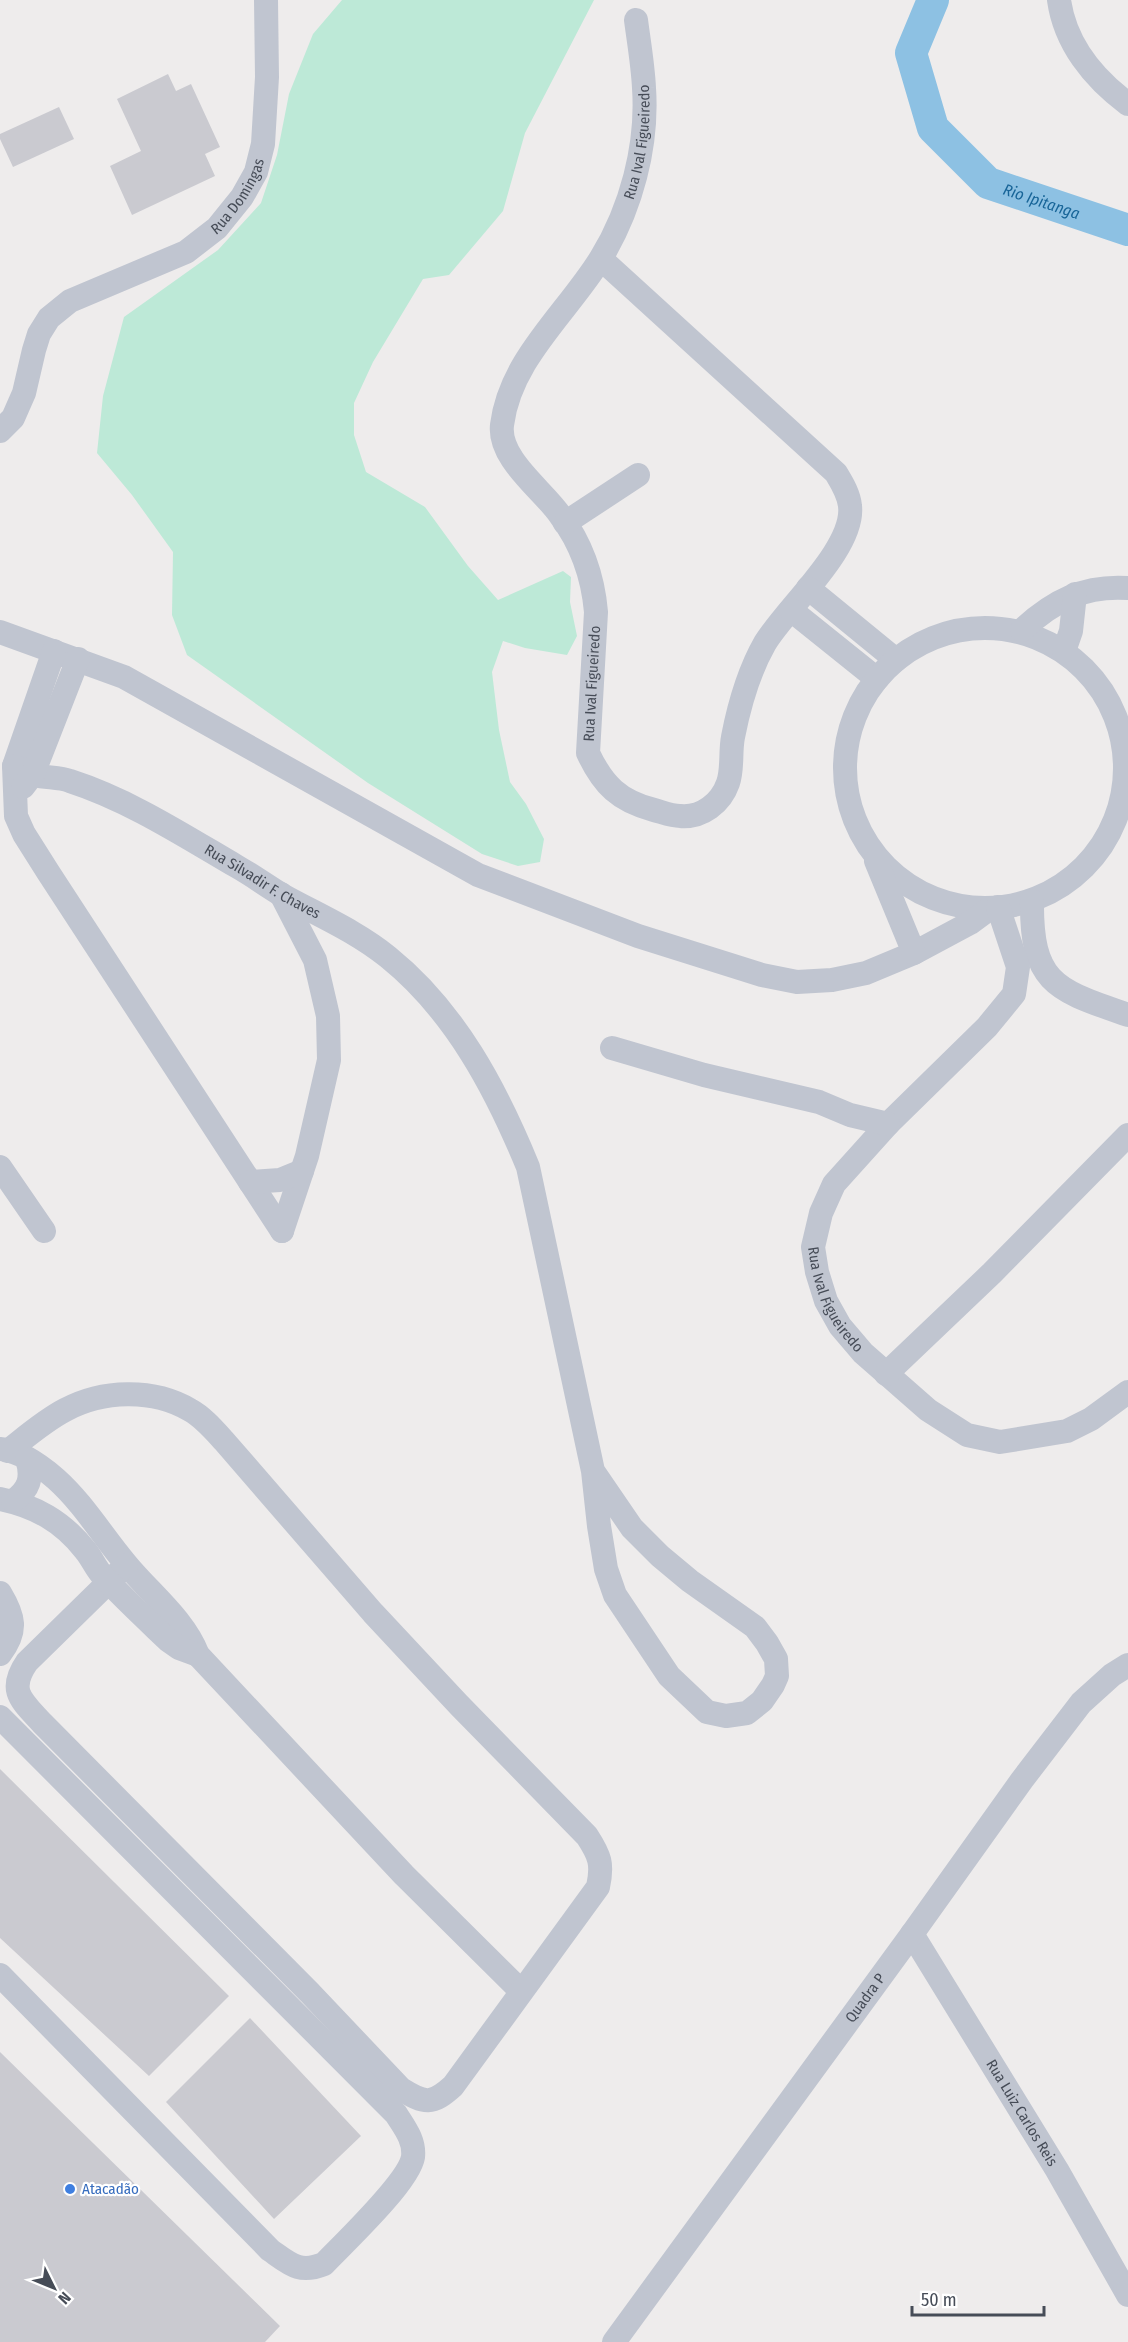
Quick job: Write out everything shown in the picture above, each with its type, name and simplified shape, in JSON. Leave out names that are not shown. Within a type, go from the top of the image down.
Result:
[{"type":"street","name":"Rua Domingas","points":[[0,431],[13,418],[24,393],[39,334],[49,318],[70,301],[186,252],[217,228],[242,197],[256,172],[263,144],[267,76],[266,0]]},
{"type":"street","points":[[1059,0],[1066,32],[1074,47],[1103,81],[1128,104]]},
{"type":"street","name":"Rua Ival Figueiredo","points":[[601,259],[836,473],[847,494],[850,508],[847,527],[836,550],[765,643],[750,677],[732,739],[729,781],[722,796],[702,814],[681,817],[644,807],[627,800],[609,787],[598,774],[588,753],[594,659],[594,590],[584,558],[560,513],[519,468],[505,445],[502,428],[510,388],[566,304],[601,259],[619,224],[634,184],[643,125],[644,90],[636,20]]},
{"type":"street","points":[[565,523],[638,475]]},
{"type":"street","points":[[1022,630],[1055,603],[1076,594],[1111,587],[1128,588]]},
{"type":"street","points":[[808,588],[896,660]]},
{"type":"street","points":[[1064,651],[1071,631],[1076,594]]},
{"type":"street","points":[[791,610],[877,679]]},
{"type":"street","points":[[874,855],[906,885],[945,904],[994,908],[1032,901],[1071,880],[1101,848],[1120,808],[1125,775],[1126,764],[1118,720],[1097,681],[1064,651],[1022,630],[984,628],[940,636],[896,660],[877,679],[857,711],[847,748],[846,786],[855,822],[874,855],[914,953]]},
{"type":"street","points":[[0,632],[124,677],[478,875],[638,936],[762,975],[797,982],[832,980],[866,973],[914,953],[994,908]]},
{"type":"street","points":[[54,651],[27,760],[14,798],[16,816],[24,834],[282,1231],[302,1171],[321,1101],[329,1060],[328,1016],[315,960],[280,894]]},
{"type":"street","points":[[27,760],[78,659]]},
{"type":"street","name":"Rua Silvadir F. Chaves","points":[[27,760],[126,804],[217,855],[280,894],[342,927],[388,957],[418,985],[463,1040],[484,1072],[528,1167],[593,1471]]},
{"type":"street","points":[[1032,901],[1033,943],[1038,958],[1054,982],[1075,996],[1128,1015]]},
{"type":"street","points":[[994,908],[1018,967],[1014,994]]},
{"type":"street","points":[[315,960],[325,938],[342,927]]},
{"type":"street","points":[[1014,994],[1032,983],[1054,982]]},
{"type":"street","name":"Rua Ival Figueiredo","points":[[1014,994],[987,1027],[888,1124],[834,1184],[821,1213],[813,1247],[817,1272],[826,1300],[840,1326],[863,1353],[947,1424],[967,1436],[1000,1442],[1067,1431],[1090,1419],[1128,1392]]},
{"type":"street","points":[[612,1048],[704,1075],[819,1102],[850,1115],[888,1124]]},
{"type":"street","points":[[850,1115],[870,1144]]},
{"type":"street","points":[[886,1374],[992,1273],[1128,1135]]},
{"type":"street","points":[[0,1167],[44,1231]]},
{"type":"street","points":[[250,1182],[280,1180],[302,1171]]},
{"type":"street","points":[[12,1453],[66,1409],[107,1395],[157,1397],[189,1409],[202,1418],[224,1441],[373,1613],[587,1836],[599,1856],[601,1872],[598,1887],[453,2086],[440,2098],[430,2101],[417,2099],[401,2089],[310,1993],[21,1700],[16,1688],[17,1681],[18,1675],[27,1662],[126,1564]]},
{"type":"street","points":[[7,1500],[21,1495],[30,1479],[12,1453]]},
{"type":"street","points":[[12,1453],[56,1480],[76,1501],[126,1564],[191,1636],[198,1655],[404,1875],[522,1990]]},
{"type":"street","points":[[593,1471],[636,1532],[660,1556],[690,1581],[755,1627],[767,1643],[776,1659],[777,1676],[774,1685],[762,1701],[747,1713],[726,1716],[707,1712],[669,1676],[615,1595],[602,1548],[593,1471]]},
{"type":"street","points":[[7,1500],[45,1513],[64,1527],[84,1548],[98,1571],[169,1641],[179,1648],[198,1655]]},
{"type":"street","points":[[602,1548],[620,1535],[636,1532]]},
{"type":"street","points":[[0,1593],[12,1612],[13,1627],[7,1646],[0,1654]]},
{"type":"street","name":"Quadra P","points":[[619,2337],[1022,1780],[1081,1703],[1112,1675],[1128,1665]]},
{"type":"street","points":[[0,1717],[396,2114],[411,2138],[413,2157],[404,2179],[324,2264],[310,2270],[291,2264],[270,2250],[0,1975]]},
{"type":"street","name":"Rua Luiz Carlos Reis","points":[[912,1934],[1057,2170],[1128,2295]]},
{"type":"green space","points":[[342,0],[594,0],[525,133],[503,211],[449,275],[423,279],[373,362],[354,403],[354,435],[366,472],[425,507],[468,566],[498,600],[563,571],[571,577],[570,602],[577,636],[567,655],[525,648],[503,641],[492,672],[499,730],[510,782],[526,804],[544,839],[540,862],[518,866],[482,854],[368,783],[187,655],[172,615],[173,552],[132,495],[97,453],[103,396],[124,317],[218,250],[261,203],[277,155],[289,94],[313,34]]},
{"type":"building","points":[[168,74],[176,91],[191,84],[220,147],[205,154],[215,176],[132,215],[110,166],[141,151],[117,99]]},
{"type":"building","points":[[59,107],[74,139],[13,167],[0,139],[0,134]]},
{"type":"building","points":[[0,1769],[229,1996],[149,2076],[0,1938]]},
{"type":"building","points":[[250,2018],[361,2136],[274,2219],[166,2102]]},
{"type":"building","name":"Atacadão","points":[[0,2052],[280,2326],[265,2342],[0,2342]]},
{"type":"waterway","name":"Rio Ipitanga","points":[[933,0],[911,53],[933,128],[988,183],[1128,230]]},
{"type":"place","name":"Atacadão","points":[[70,2189]]}]
